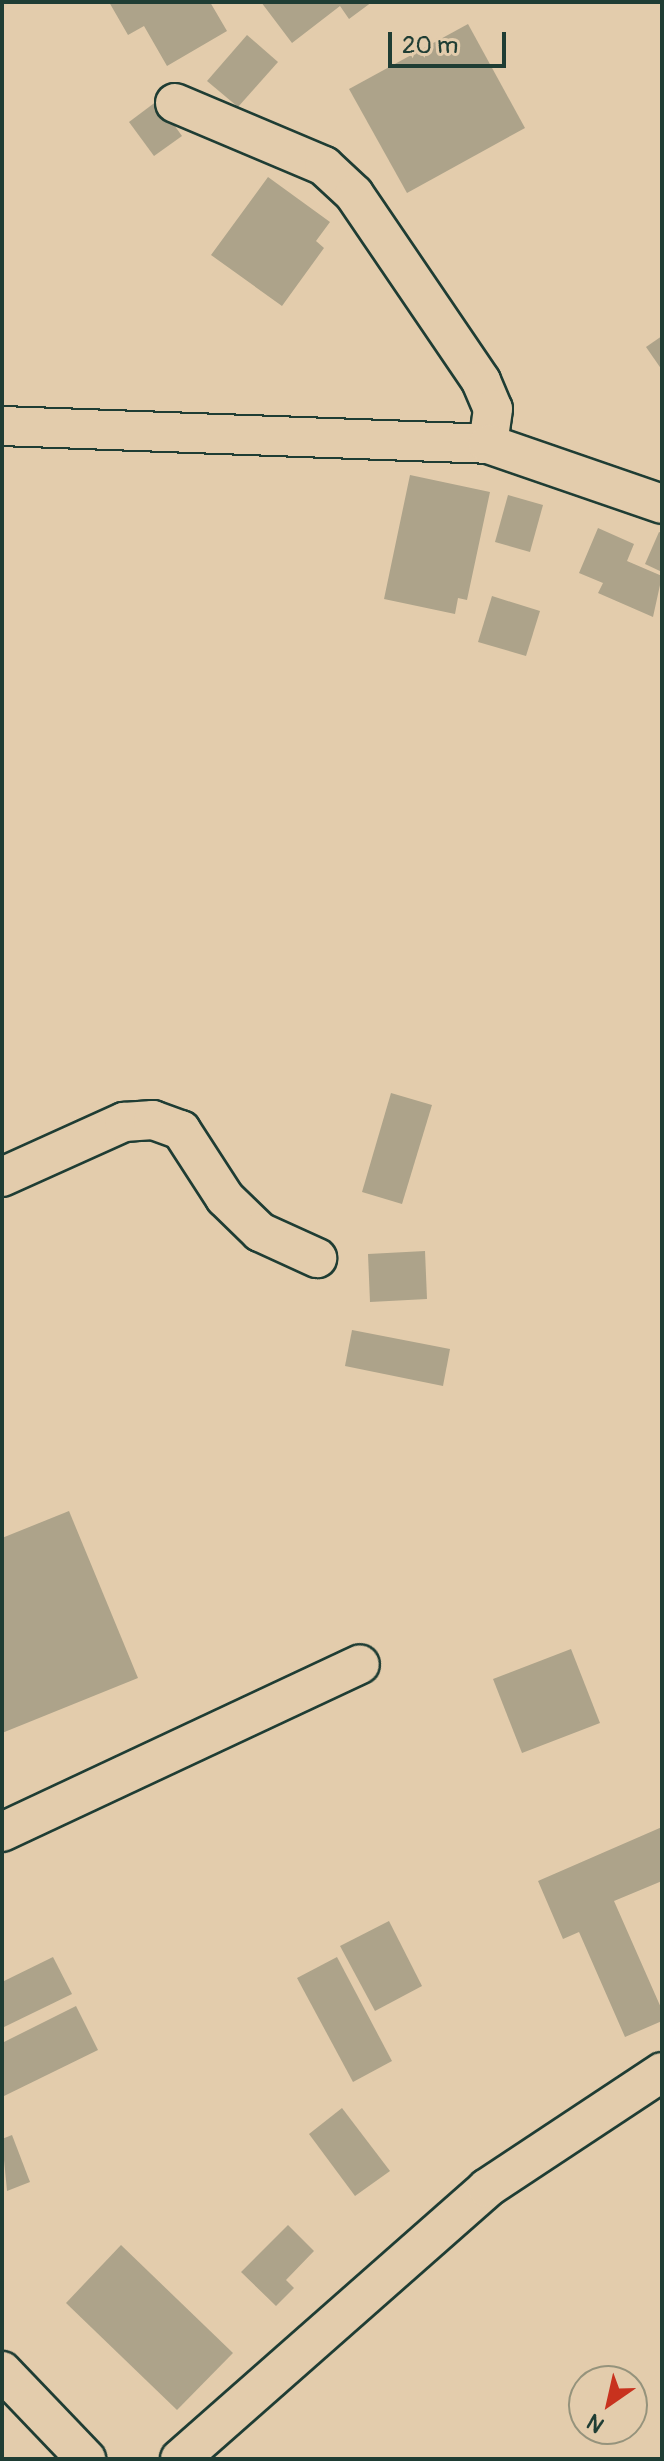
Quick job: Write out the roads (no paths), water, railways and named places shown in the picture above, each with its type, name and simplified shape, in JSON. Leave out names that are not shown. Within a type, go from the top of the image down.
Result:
[{"type":"street","points":[[175,103],[324,166],[354,194],[481,381],[493,409],[488,444]]},
{"type":"street","points":[[2,426],[488,444],[662,504]]},
{"type":"street","points":[[2,1177],[124,1122],[153,1120],[181,1130],[225,1198],[260,1232],[317,1258]]},
{"type":"street","points":[[2,1832],[360,1664]]},
{"type":"street","points":[[180,2459],[374,2280],[487,2188],[662,2072]]},
{"type":"street","points":[[2,2371],[86,2459]]}]
